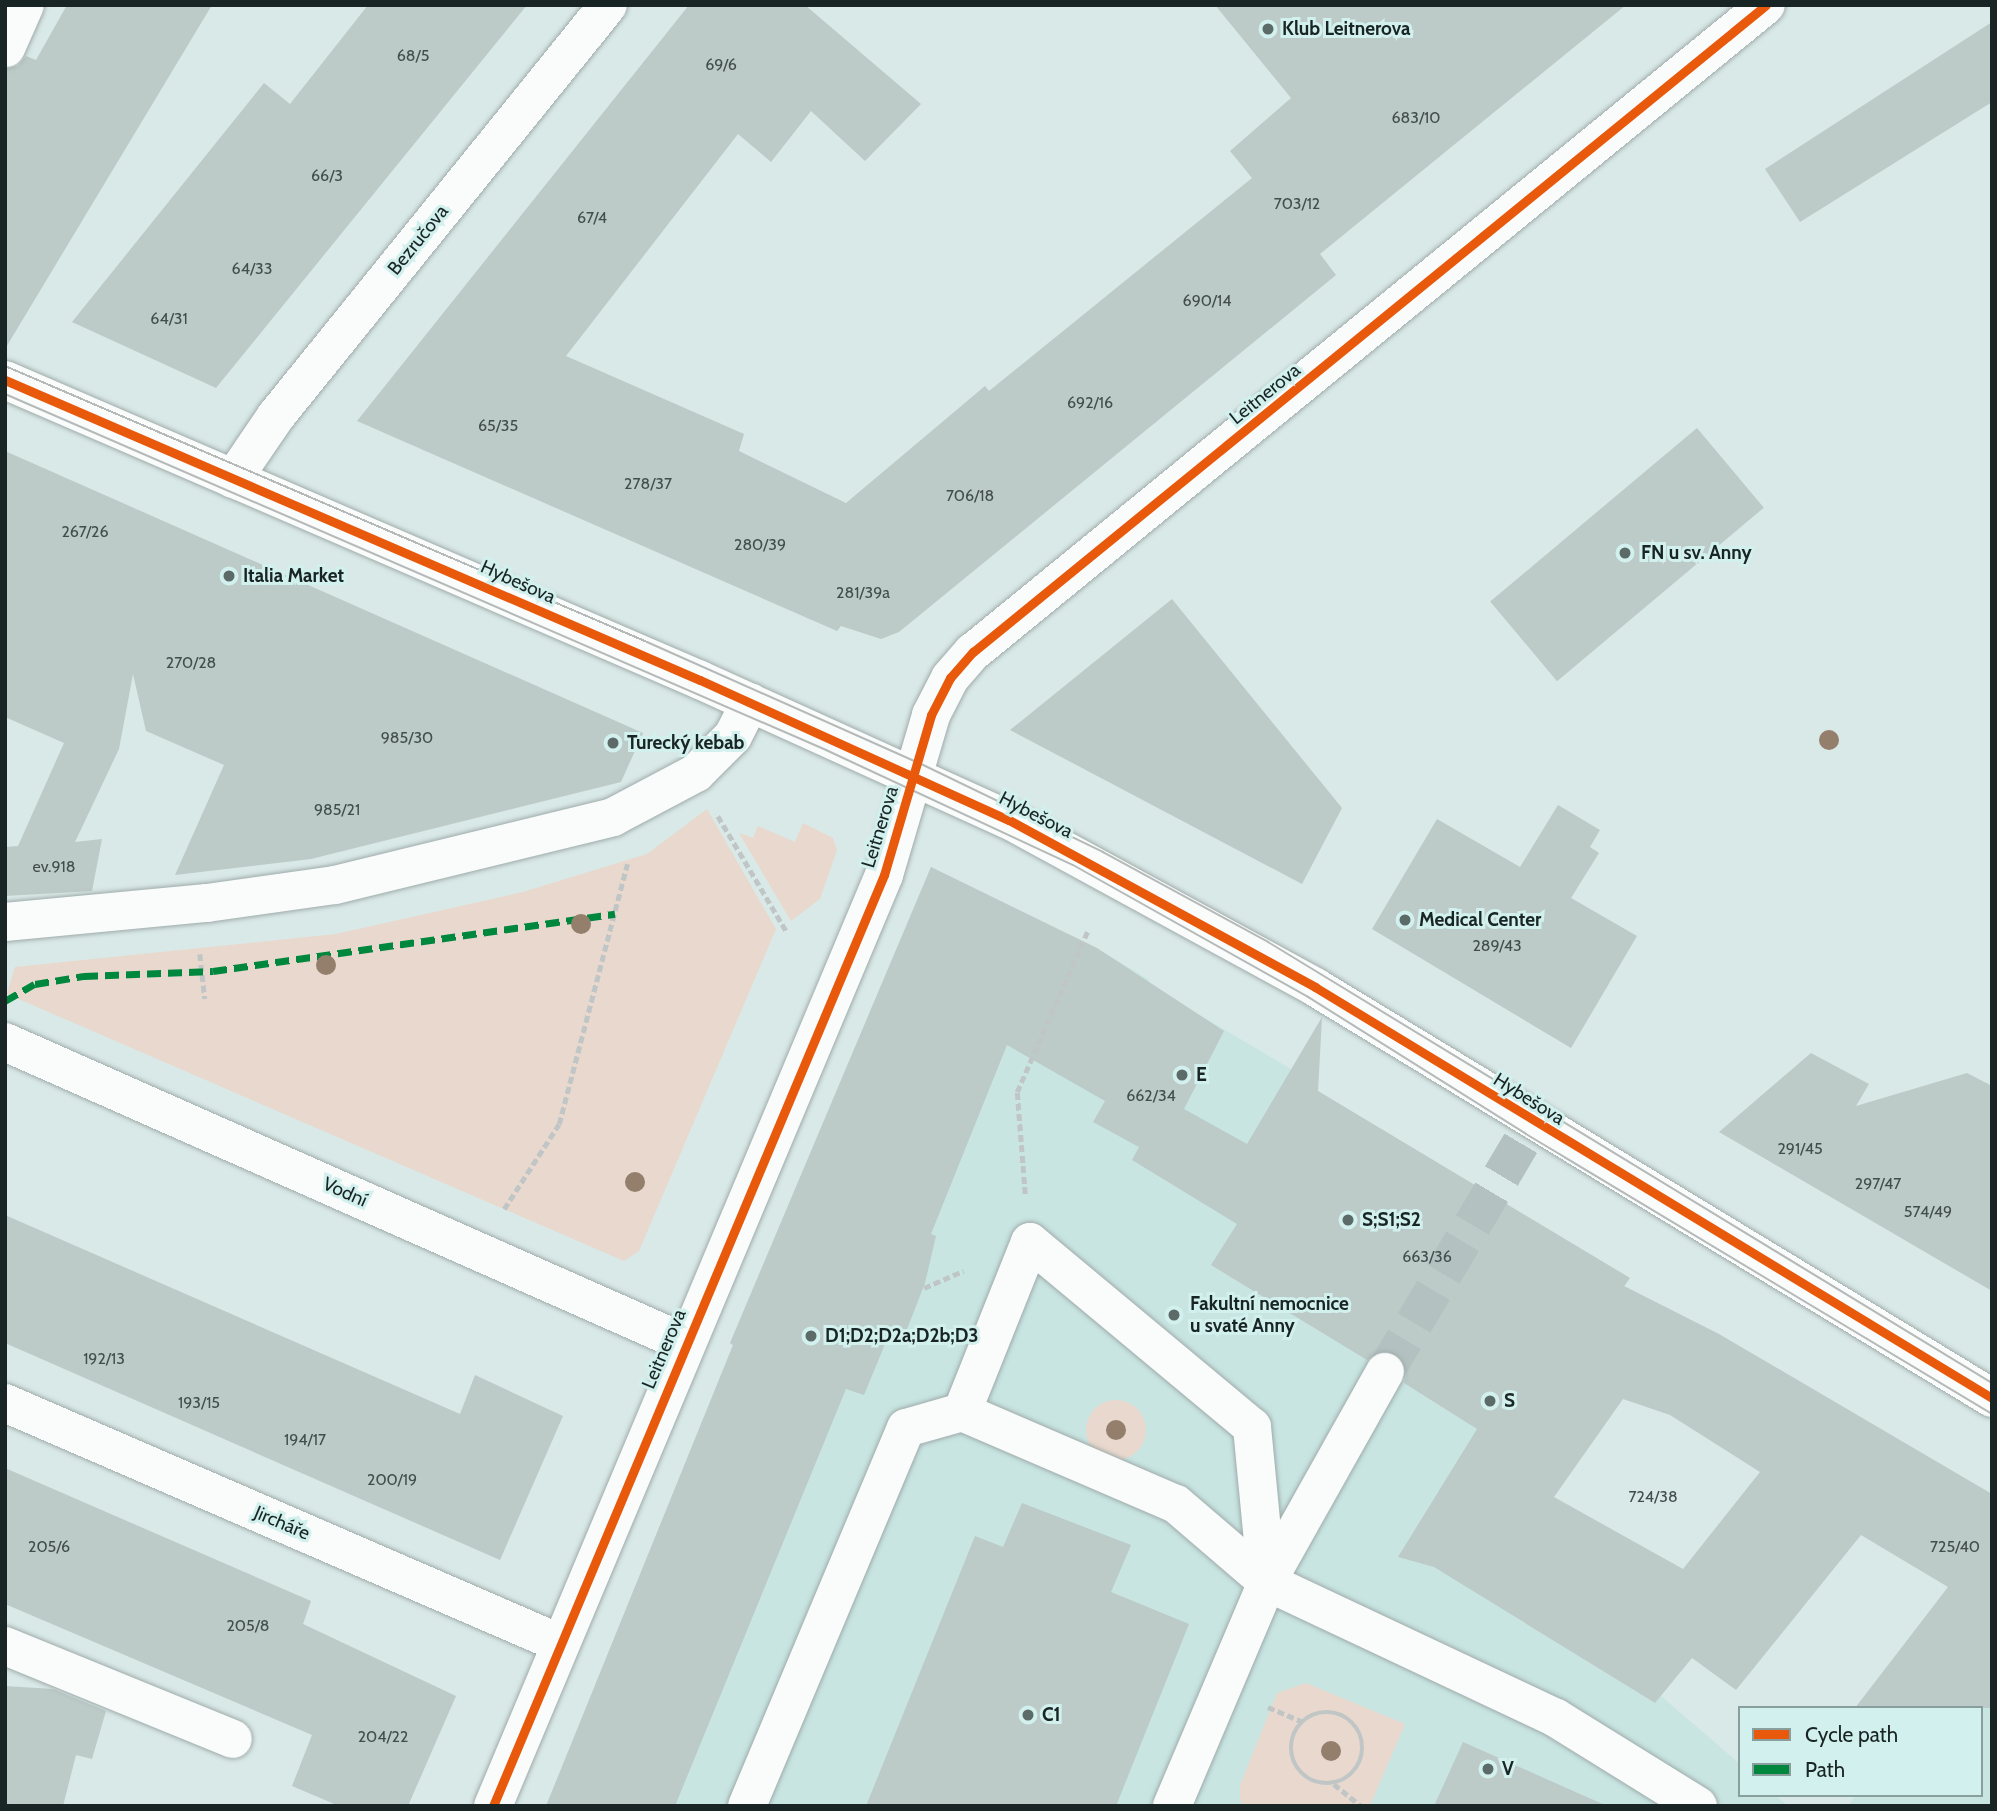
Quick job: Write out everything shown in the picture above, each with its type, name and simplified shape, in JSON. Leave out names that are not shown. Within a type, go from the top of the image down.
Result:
[{"type":"street","points":[[6,48],[25,5]]},
{"type":"street","name":"Bezručova","points":[[233,479],[275,416],[608,5]]},
{"type":"street","name":"Leitnerova","points":[[493,1806],[559,1643],[884,875],[940,695],[973,652],[1766,5]]},
{"type":"street","name":"Hybešova","points":[[5,380],[750,702],[913,775],[1064,848],[1260,954],[1992,1398]]},
{"type":"street","points":[[5,922],[207,903],[335,885],[613,817],[696,773],[733,736],[750,702]]},
{"type":"street","name":"Vodní","points":[[5,1042],[685,1343]]},
{"type":"street","points":[[962,1412],[1030,1242],[1252,1427],[1267,1582]]},
{"type":"street","points":[[1172,1806],[1267,1582],[1385,1372]]},
{"type":"street","name":"Jircháře","points":[[5,1403],[559,1643]]},
{"type":"street","points":[[747,1806],[906,1428],[962,1412],[1176,1504],[1267,1582],[1556,1718],[1698,1806]]},
{"type":"street","points":[[5,1646],[233,1739]]},
{"type":"path","points":[[712,805],[787,932]]},
{"type":"path","points":[[502,1213],[559,1124],[628,860]]},
{"type":"path","points":[[1030,1242],[1017,1092],[1088,930]]},
{"type":"path","points":[[200,953],[205,999]]},
{"type":"path","points":[[1333,1783],[1354,1772],[1362,1749],[1355,1726],[1335,1713],[1324,1712],[1313,1715],[1296,1730],[1291,1752],[1300,1773],[1321,1784],[1333,1783],[1361,1806]]},
{"type":"shaded area","points":[[707,809],[776,929],[639,1251],[624,1261],[7,994],[15,967],[336,934],[523,892],[647,854]]},
{"type":"shaded area","points":[[803,823],[833,838],[837,850],[820,899],[791,921],[739,833],[753,838],[758,826],[795,842]]},
{"type":"shaded area","name":"Fakultní nemocnice u svaté Anny","points":[[931,867],[1057,929],[1107,962],[1110,956],[1149,980],[1147,984],[1318,1085],[1318,1091],[1630,1278],[1435,1567],[1655,1703],[1661,1696],[1738,1762],[1738,1797],[1777,1797],[1788,1806],[546,1806],[733,1346],[730,1343]]},
{"type":"shaded area","points":[[1116,1400],[1133,1405],[1141,1413],[1146,1430],[1141,1447],[1133,1455],[1116,1460],[1099,1455],[1091,1447],[1086,1430],[1091,1413],[1099,1405]]},
{"type":"shaded area","points":[[1992,1612],[1992,1806],[1848,1806],[1855,1797],[1983,1797],[1981,1706]]},
{"type":"shaded area","points":[[1306,1683],[1405,1724],[1370,1806],[1246,1806],[1240,1801],[1240,1785],[1277,1693]]},
{"type":"building","points":[[67,5],[212,5],[5,349],[5,69],[18,66],[26,56],[36,60]]},
{"type":"building","points":[[368,5],[527,5],[216,388],[72,322],[264,83],[290,104]]},
{"type":"building","points":[[689,5],[805,5],[921,104],[865,161],[811,111],[771,162],[738,134],[566,356],[744,434],[739,451],[846,503],[985,386],[989,391],[1252,178],[1230,151],[1291,98],[1215,5],[1626,5],[1320,254],[1336,275],[899,632],[881,639],[841,626],[837,631],[357,421]]},
{"type":"building","points":[[1992,22],[1992,102],[1800,222],[1765,169]]},
{"type":"building","name":"FN u sv. Anny","points":[[1697,428],[1764,508],[1557,681],[1490,602]]},
{"type":"building","points":[[5,451],[643,733],[621,782],[311,859],[175,875],[224,765],[146,731],[133,674],[119,749],[75,842],[102,839],[92,891],[5,896],[5,847],[18,846],[64,743],[5,717]]},
{"type":"building","points":[[1172,599],[1342,808],[1302,884],[1010,730]]},
{"type":"building","points":[[1558,805],[1600,830],[1590,847],[1599,853],[1571,898],[1637,936],[1571,1048],[1372,929],[1437,819],[1520,867]]},
{"type":"building","points":[[931,867],[1097,948],[1224,1031],[1184,1109],[1247,1144],[1322,1017],[1318,1091],[1630,1278],[1624,1286],[1719,1334],[1992,1494],[1992,1708],[1857,1706],[1948,1587],[1861,1535],[1736,1690],[1692,1658],[1655,1703],[1434,1567],[1398,1557],[1477,1429],[1404,1383],[1407,1371],[1396,1353],[1384,1350],[1367,1360],[1211,1265],[1237,1224],[1132,1160],[1139,1147],[1093,1122],[1105,1101],[1007,1045],[931,1234],[936,1236],[925,1283],[904,1337],[890,1332],[864,1395],[846,1389],[675,1806],[546,1806],[733,1345],[730,1343]],"holes":[[[1623,1399],[1670,1415],[1760,1472],[1683,1569],[1554,1497]]]},
{"type":"building","points":[[1811,1053],[1869,1084],[1856,1106],[1967,1073],[1992,1086],[1992,1291],[1719,1132]]},
{"type":"building","points":[[5,1215],[460,1414],[475,1375],[563,1416],[500,1560],[5,1343]]},
{"type":"building","points":[[5,1468],[311,1601],[303,1624],[456,1696],[408,1806],[339,1806],[292,1786],[312,1735],[5,1604]]},
{"type":"building","name":"C1","points":[[1022,1503],[1131,1545],[1111,1592],[1189,1624],[1116,1806],[866,1806],[975,1536],[1003,1547]]},
{"type":"building","points":[[5,1686],[53,1689],[106,1711],[92,1759],[76,1755],[63,1806],[5,1806]]},
{"type":"building","name":"V","points":[[1463,1742],[1607,1806],[1434,1806]]},
{"type":"tunnel","points":[[1385,1372],[1533,1123]]},
{"type":"tram line","points":[[5,366],[647,642],[917,762],[1103,852],[1268,942],[1992,1383]]},
{"type":"tram line","points":[[5,394],[826,750],[1073,865],[1308,997],[1526,1134],[1992,1414]]},
{"type":"marked path","points":[[5,1001],[35,984],[84,976],[213,971],[615,914]]},
{"type":"cycle path","points":[[493,1806],[884,875],[931,715],[950,678],[973,652],[1766,5]]},
{"type":"cycle path","points":[[5,380],[700,680],[1009,820],[1315,987],[1992,1398]]},
{"type":"place","name":"Klub Leitnerova","points":[[1268,29]]},
{"type":"place","name":"FN u sv. Anny","points":[[1625,553]]},
{"type":"place","name":"Italia Market","points":[[229,576]]},
{"type":"place","name":"Turecký kebab","points":[[613,743]]},
{"type":"place","name":"Medical Center","points":[[1405,920]]},
{"type":"place","name":"E","points":[[1182,1075]]},
{"type":"place","name":"S;S1;S2","points":[[1348,1220]]},
{"type":"place","name":"Fakultní nemocnice u svaté Anny","points":[[1174,1315]]},
{"type":"place","name":"D1;D2;D2a;D2b;D3","points":[[811,1336]]},
{"type":"place","name":"S","points":[[1490,1401]]},
{"type":"place","name":"C1","points":[[1028,1715]]},
{"type":"place","name":"V","points":[[1488,1769]]}]
